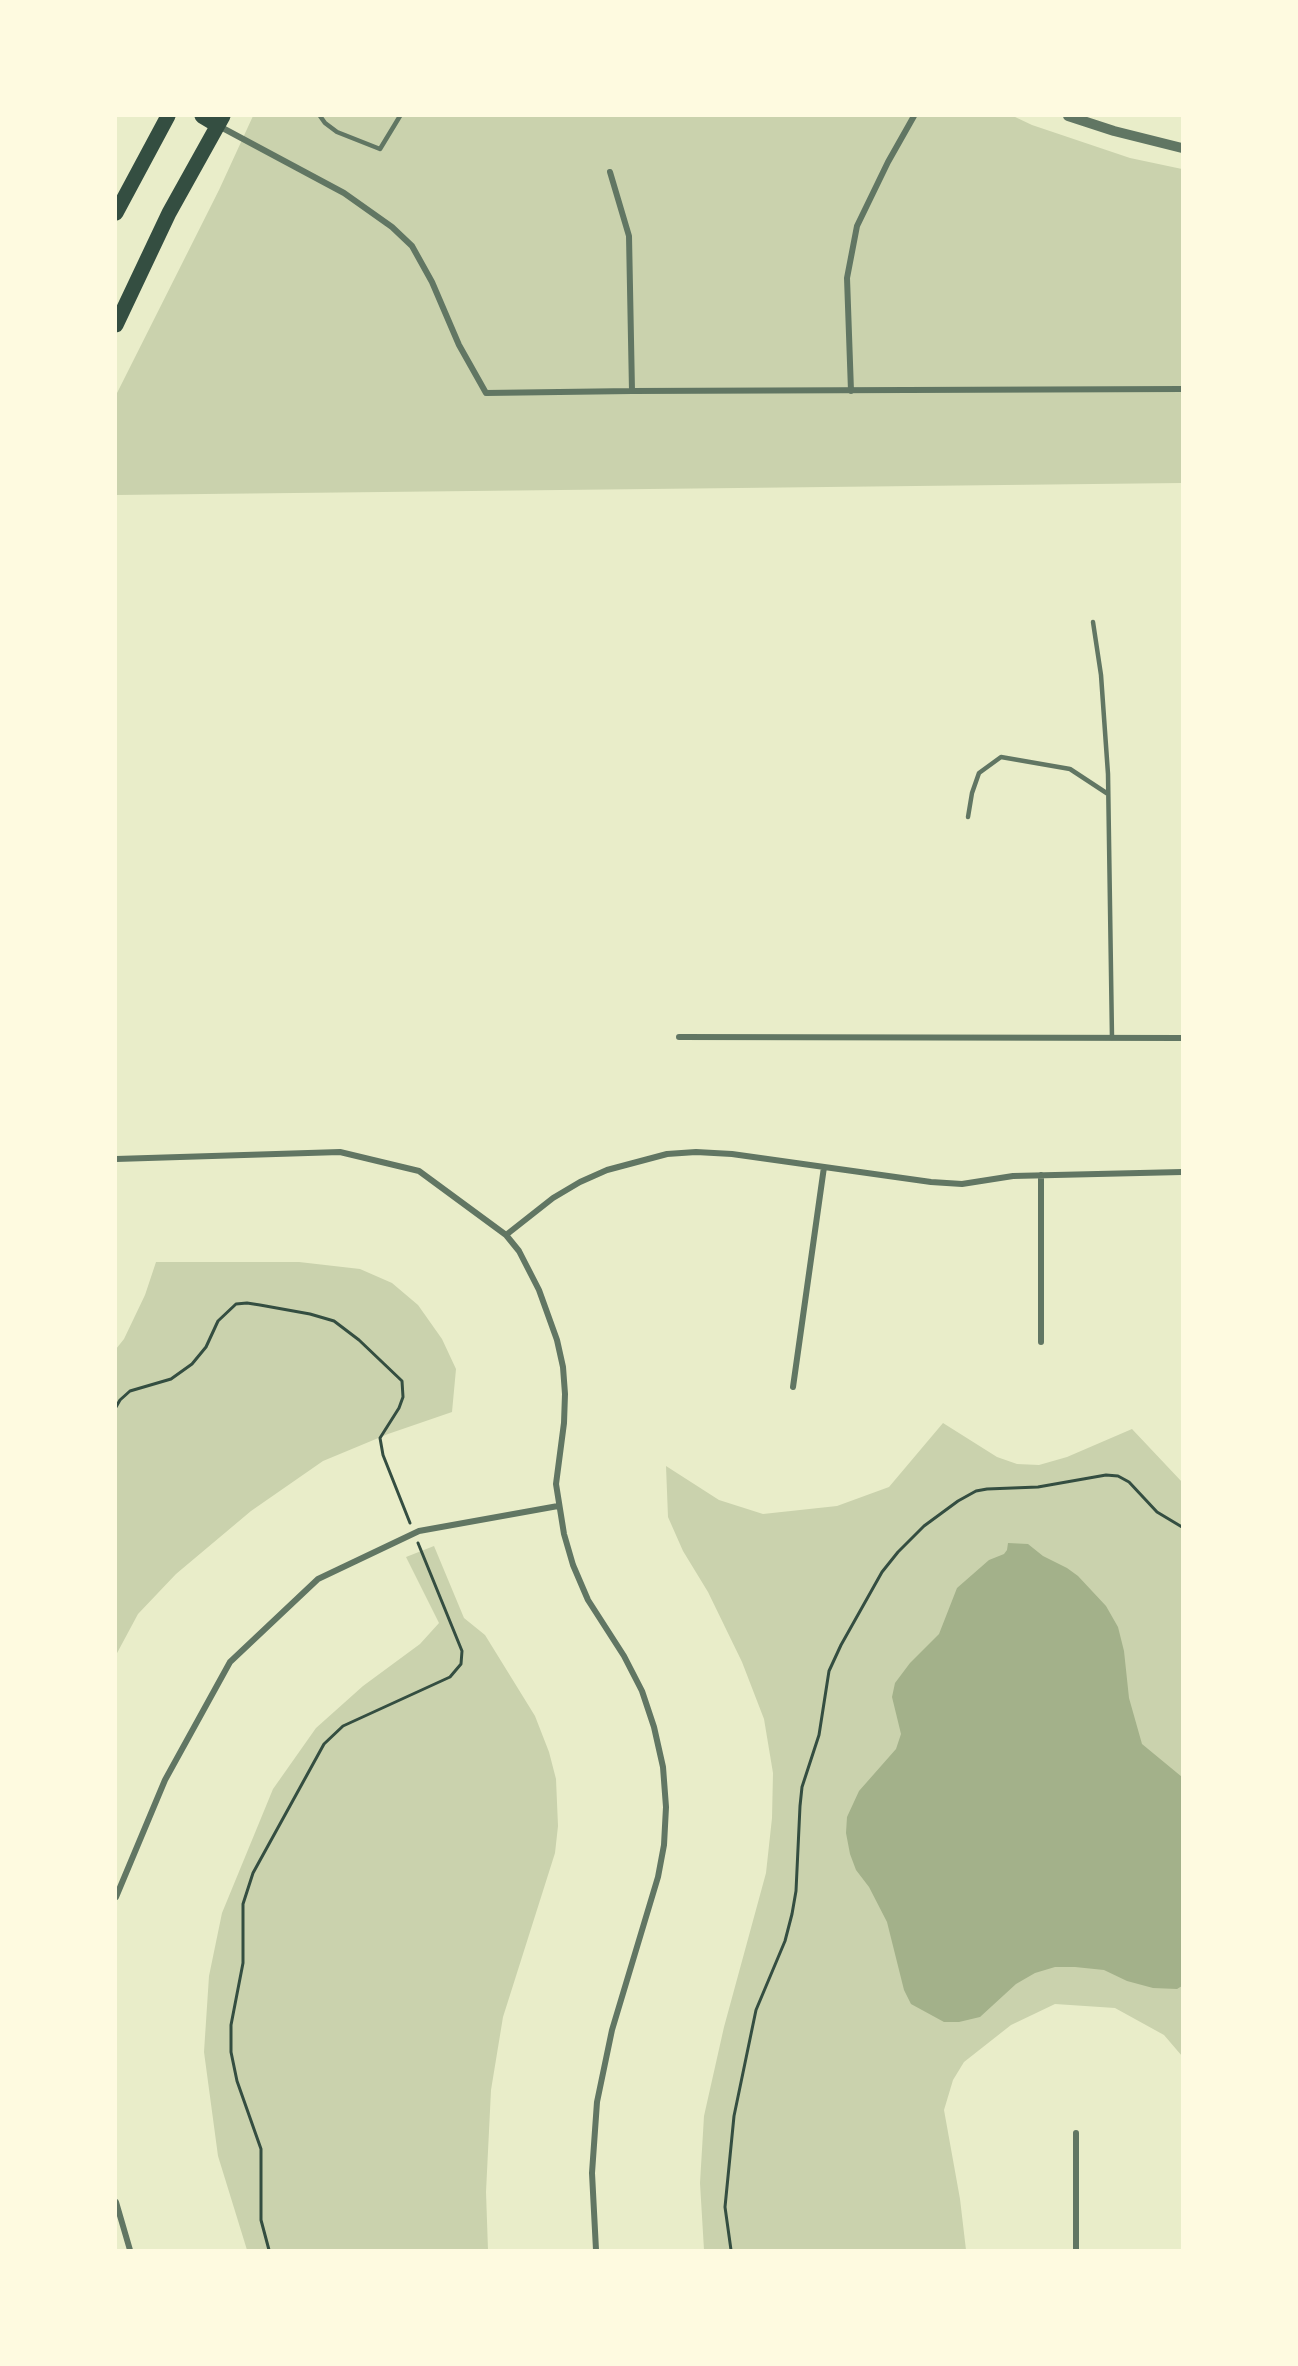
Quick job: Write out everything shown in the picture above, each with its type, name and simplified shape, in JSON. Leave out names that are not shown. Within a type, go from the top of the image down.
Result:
[{"type":"main road","points":[[116,213],[168,116]]},
{"type":"main road","points":[[116,325],[169,213],[220,120],[200,116]]},
{"type":"street","points":[[851,391],[847,278],[857,226],[888,162],[914,116]]},
{"type":"street","points":[[1068,116],[1114,131],[1182,148]]},
{"type":"street","points":[[220,120],[344,193],[392,227],[412,246],[432,282],[459,345],[486,393],[1182,389]]},
{"type":"street","points":[[609,172],[629,236],[632,391]]},
{"type":"street","points":[[680,1037],[1182,1038]]},
{"type":"street","points":[[116,1159],[340,1152],[419,1172],[506,1235],[519,1251],[539,1290],[557,1340],[563,1367],[565,1414],[556,1484],[558,1506],[573,1565],[588,1600],[624,1656],[642,1691],[654,1727],[663,1767],[666,1807],[664,1845],[658,1877],[612,2030],[597,2102],[592,2173],[596,2250]]},
{"type":"street","points":[[506,1235],[553,1198],[607,1170],[656,1156],[696,1152],[962,1184],[1041,1174],[1182,1172]]},
{"type":"street","points":[[793,1387],[824,1167]]},
{"type":"street","points":[[1041,1174],[1041,1342]]},
{"type":"street","points":[[116,1897],[165,1780],[230,1662],[318,1579],[414,1533],[558,1506]]},
{"type":"street","points":[[1076,2133],[1076,2250]]},
{"type":"street","points":[[116,2202],[130,2250]]},
{"type":"lane","points":[[320,116],[338,132],[380,149],[400,116]]},
{"type":"lane","points":[[1093,622],[1101,675],[1108,794],[1112,1038]]},
{"type":"lane","points":[[968,817],[972,793],[979,773],[1001,757],[1070,770],[1108,794]]},
{"type":"path","points":[[116,1407],[130,1391],[171,1379],[192,1365],[206,1347],[218,1320],[236,1304],[260,1305],[334,1321],[359,1340],[402,1381],[403,1396],[399,1408],[382,1433],[380,1442],[383,1455],[462,1651],[461,1664],[450,1677],[343,1726],[324,1744],[253,1873],[243,1904],[243,1963],[231,2025],[231,2052],[237,2081],[261,2149],[263,2160],[260,2212],[269,2250]]},
{"type":"path","points":[[731,2250],[725,2208],[734,2116],[756,2010],[785,1941],[792,1914],[796,1891],[802,1787],[819,1735],[830,1671],[841,1645],[882,1572],[924,1526],[958,1501],[976,1491],[987,1489],[1038,1487],[1106,1475],[1118,1476],[1129,1482],[1157,1512],[1182,1527]]},
{"type":"shaded area","points":[[253,116],[1013,116],[1032,125],[1130,158],[1182,169],[1182,483],[116,495],[116,395],[219,190]]},
{"type":"shaded area","points":[[156,1262],[299,1262],[360,1269],[392,1283],[418,1305],[442,1339],[456,1369],[452,1412],[388,1434],[323,1461],[251,1511],[176,1574],[138,1614],[116,1655],[116,1349],[124,1339],[145,1295]]},
{"type":"shaded area","points":[[943,1423],[997,1457],[1017,1464],[1039,1465],[1067,1457],[1132,1429],[1182,1482],[1182,2056],[1164,2035],[1115,2008],[1055,2004],[1011,2025],[964,2062],[953,2080],[944,2110],[960,2199],[966,2250],[704,2250],[700,2183],[704,2116],[724,2027],[766,1873],[772,1818],[773,1773],[764,1719],[742,1662],[708,1592],[683,1551],[668,1517],[666,1466],[719,1500],[763,1514],[837,1506],[889,1487]]},
{"type":"shaded area","points":[[1008,1543],[1028,1544],[1043,1556],[1067,1568],[1078,1576],[1106,1606],[1118,1627],[1124,1651],[1129,1698],[1142,1744],[1182,1777],[1182,1986],[1177,1989],[1153,1988],[1127,1981],[1104,1970],[1055,1967],[1035,1973],[1016,1984],[980,2017],[959,2022],[944,2022],[911,2004],[904,1990],[887,1922],[869,1887],[856,1870],[850,1854],[846,1833],[847,1817],[859,1791],[896,1749],[901,1734],[892,1697],[895,1683],[910,1663],[939,1634],[957,1588],[989,1560],[1004,1554]]},
{"type":"shaded area","points":[[434,1546],[464,1618],[485,1635],[535,1716],[549,1752],[556,1779],[558,1826],[555,1853],[503,2017],[491,2090],[486,2192],[488,2250],[247,2250],[218,2156],[204,2052],[209,1976],[222,1913],[273,1789],[316,1728],[363,1686],[420,1644],[439,1623],[406,1557]]}]
